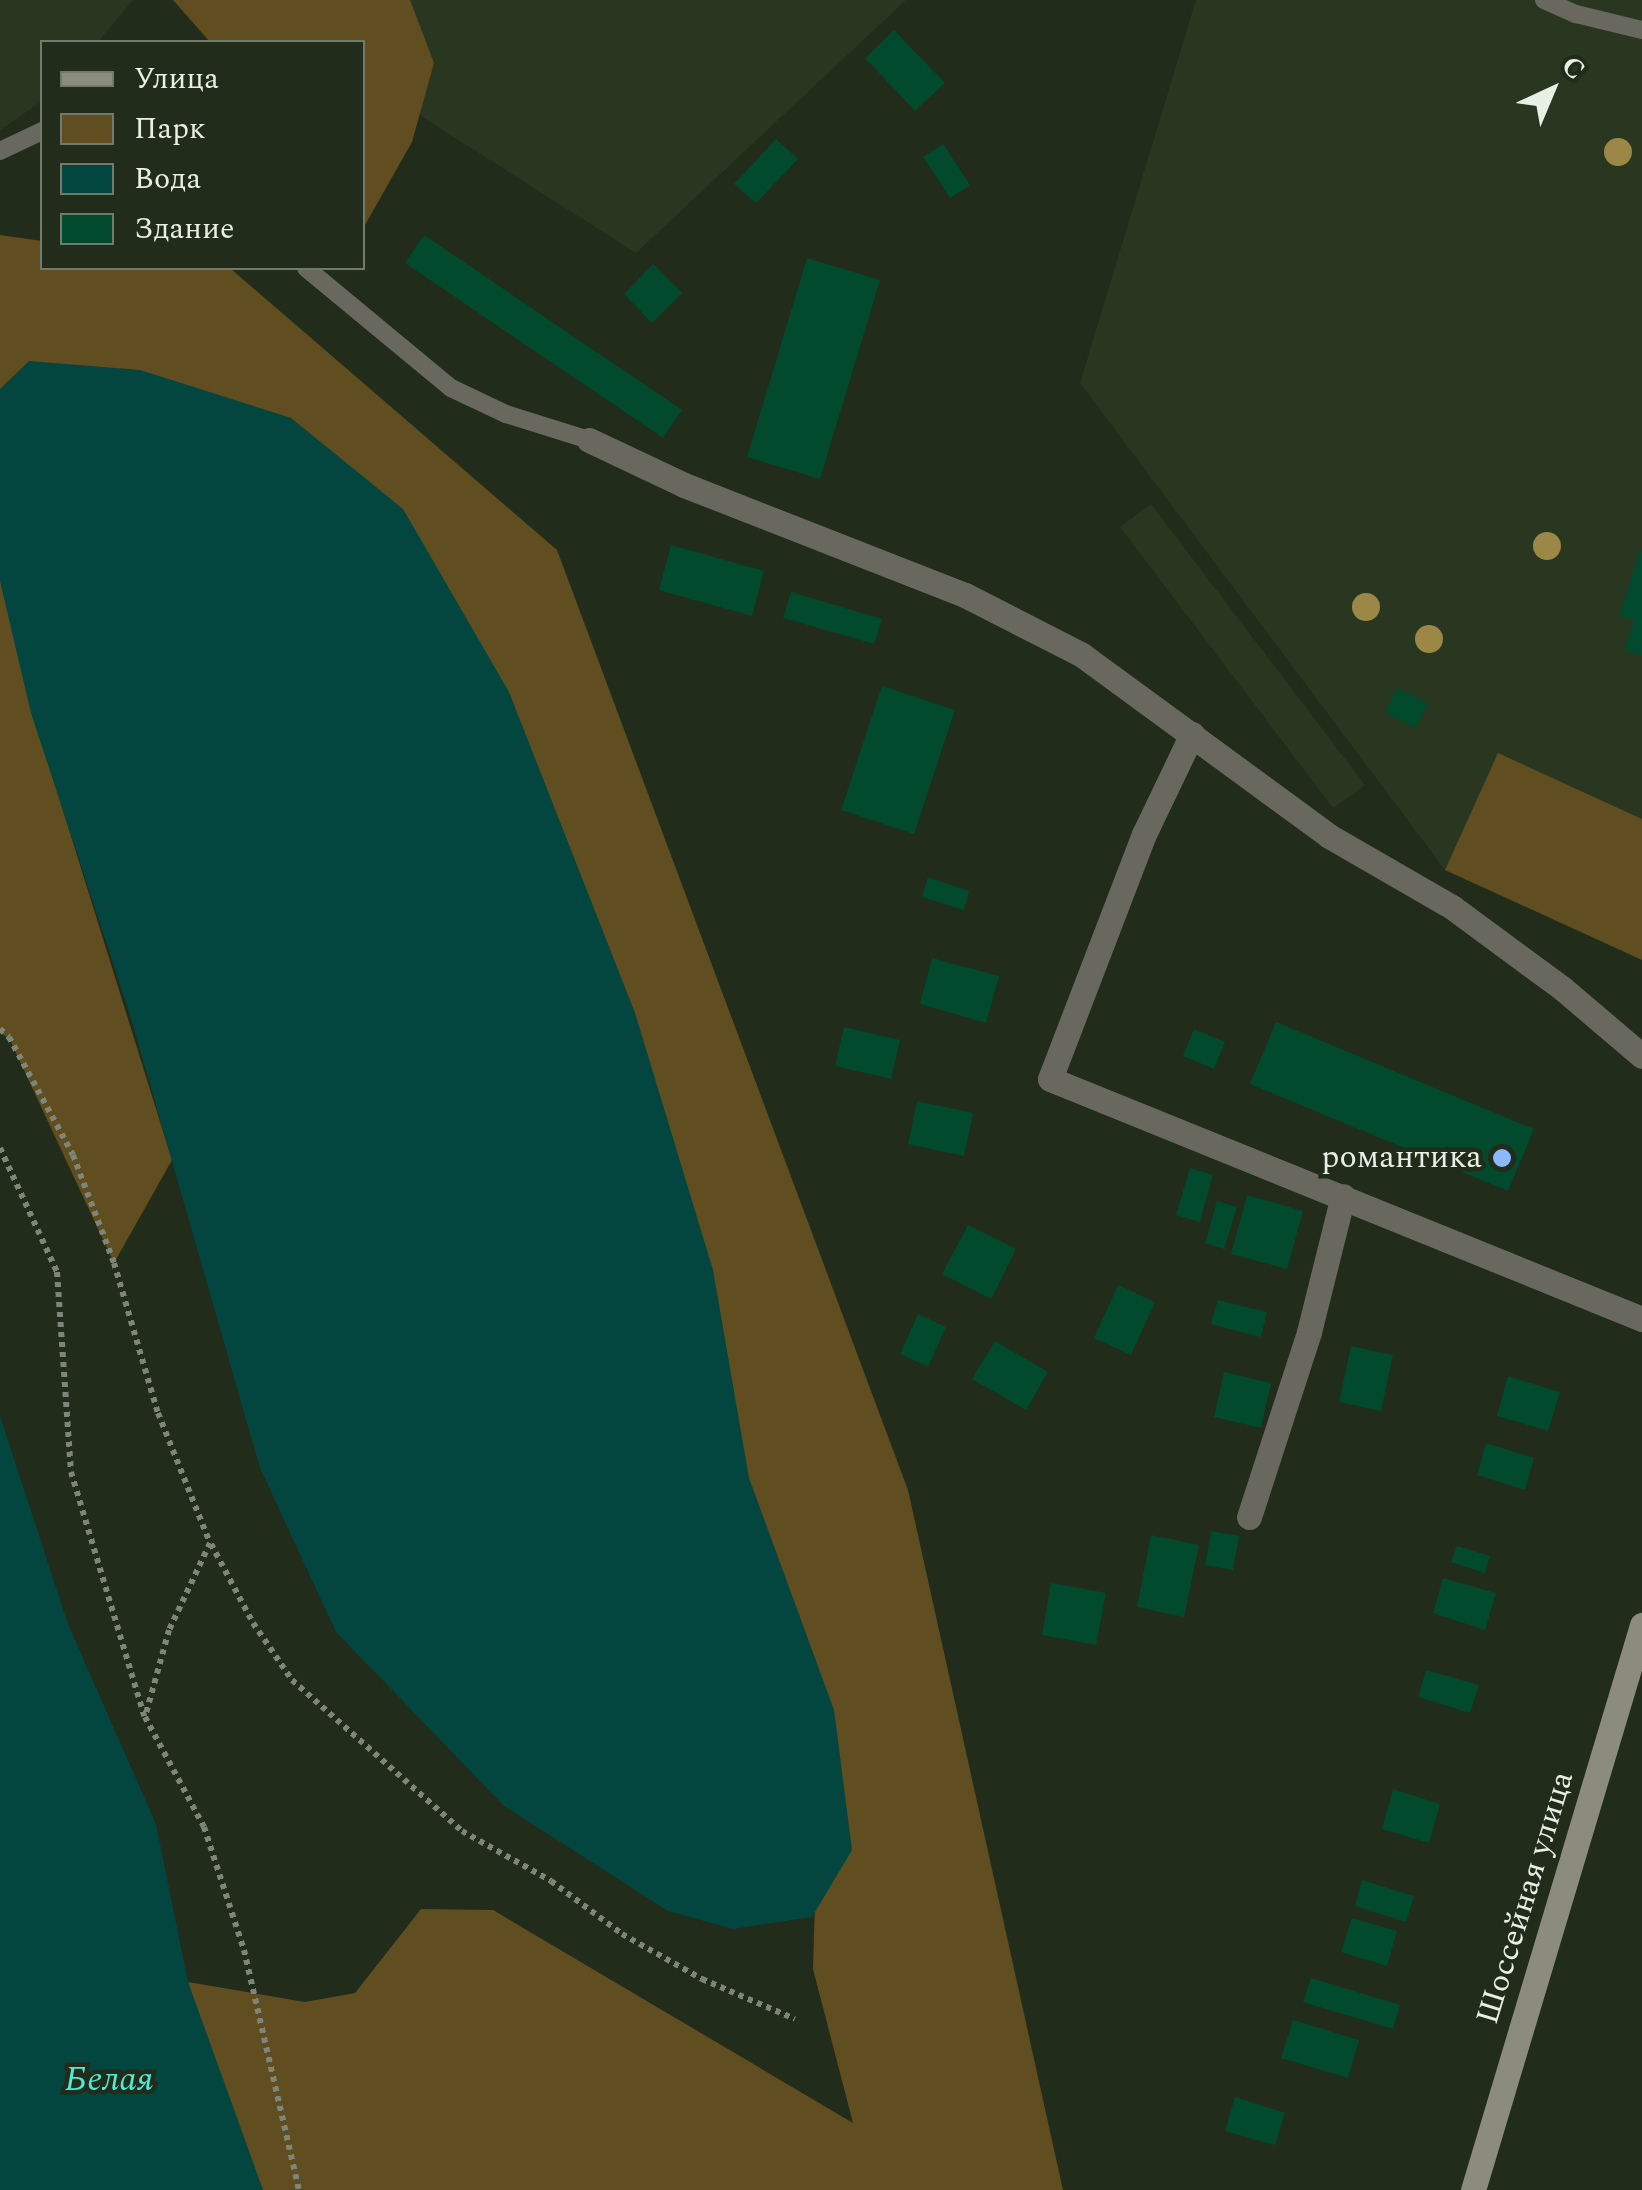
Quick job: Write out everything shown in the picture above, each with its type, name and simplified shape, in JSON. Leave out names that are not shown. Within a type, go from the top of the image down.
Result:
[{"type":"street","points":[[589,440],[684,485],[965,595],[1082,655],[1329,836],[1452,907],[1562,988],[1642,1056]]},
{"type":"street","points":[[1192,734],[1130,869],[1050,1079],[1642,1319]]},
{"type":"street","points":[[1249,1517],[1309,1332],[1344,1196]]},
{"type":"street","name":"Шоссейная улица","points":[[1473,2190],[1642,1624]]},
{"type":"lane","points":[[1544,0],[1576,14],[1642,30]]},
{"type":"lane","points":[[0,151],[40,132]]},
{"type":"lane","points":[[308,270],[451,388],[506,414],[589,440]]},
{"type":"path","points":[[0,1029],[9,1037],[73,1155],[114,1263],[158,1412],[210,1543],[253,1624],[292,1680],[462,1830],[550,1881],[622,1934],[686,1970],[796,2019]]},
{"type":"path","points":[[0,1148],[57,1272],[71,1472],[144,1717],[210,1844],[244,1950],[267,2068],[299,2190]]},
{"type":"path","points":[[144,1717],[169,1630],[210,1543]]},
{"type":"shaded area","points":[[0,0],[133,0],[100,40],[40,40],[40,102],[0,130]]},
{"type":"shaded area","points":[[238,0],[906,0],[636,253],[365,80],[365,40]]},
{"type":"shaded area","points":[[1196,0],[1642,0],[1642,960],[1445,870],[1080,383]]},
{"type":"shaded area","points":[[1151,504],[1365,785],[1333,808],[1120,527]]},
{"type":"green space","points":[[173,0],[410,0],[434,63],[412,142],[365,225],[365,40],[208,40]]},
{"type":"green space","points":[[0,235],[40,241],[40,270],[232,270],[557,550],[908,1490],[1063,2190],[248,2190],[188,1982],[305,2002],[355,1993],[421,1909],[493,1910],[853,2123],[813,1969],[818,1799],[0,432]]},
{"type":"green space","points":[[0,572],[61,804],[172,1160],[114,1263],[9,1038],[0,1033]]},
{"type":"green space","points":[[1498,753],[1642,819],[1642,960],[1445,870]]},
{"type":"water","points":[[29,361],[140,370],[291,418],[403,509],[509,692],[635,1013],[713,1270],[749,1478],[834,1710],[852,1850],[812,1917],[733,1929],[668,1911],[504,1806],[336,1632],[260,1468],[130,1015],[31,713],[0,581],[0,389]]},
{"type":"water","name":"Белая","points":[[0,1416],[68,1624],[156,1824],[188,1982],[263,2190],[0,2190]]},
{"type":"building","points":[[894,30],[945,83],[915,111],[865,58]]},
{"type":"building","points":[[776,139],[798,159],[756,203],[734,184]]},
{"type":"building","points":[[943,144],[970,185],[950,198],[923,157]]},
{"type":"building","points":[[424,235],[682,410],[663,438],[405,263]]},
{"type":"building","points":[[807,258],[880,280],[820,479],[747,457]]},
{"type":"building","points":[[653,264],[682,293],[652,323],[624,294]]},
{"type":"building","points":[[1642,544],[1642,656],[1624,650],[1634,620],[1619,616]]},
{"type":"building","points":[[671,545],[764,571],[752,616],[659,590]]},
{"type":"building","points":[[791,592],[882,619],[874,644],[783,618]]},
{"type":"building","points":[[882,686],[955,710],[914,834],[841,810]]},
{"type":"building","points":[[1397,688],[1428,703],[1416,728],[1385,713]]},
{"type":"building","points":[[928,877],[969,891],[964,910],[922,897]]},
{"type":"building","points":[[932,958],[999,976],[986,1023],[920,1004]]},
{"type":"building","points":[[1276,1022],[1534,1129],[1508,1191],[1250,1084]]},
{"type":"building","points":[[844,1027],[900,1040],[891,1079],[835,1066]]},
{"type":"building","points":[[1194,1029],[1225,1042],[1214,1069],[1183,1056]]},
{"type":"building","points":[[917,1101],[973,1113],[964,1156],[908,1144]]},
{"type":"building","points":[[1190,1168],[1213,1175],[1200,1222],[1176,1215]]},
{"type":"building","points":[[1247,1195],[1303,1211],[1287,1269],[1231,1254]]},
{"type":"building","points":[[1217,1201],[1237,1207],[1224,1249],[1205,1243]]},
{"type":"building","points":[[968,1225],[1016,1249],[991,1299],[942,1274]]},
{"type":"building","points":[[1118,1285],[1155,1302],[1131,1355],[1094,1338]]},
{"type":"building","points":[[1218,1300],[1267,1312],[1261,1337],[1211,1324]]},
{"type":"building","points":[[918,1314],[946,1327],[928,1367],[900,1354]]},
{"type":"building","points":[[995,1341],[1048,1372],[1026,1410],[972,1379]]},
{"type":"building","points":[[1351,1346],[1393,1355],[1381,1411],[1339,1402]]},
{"type":"building","points":[[1224,1372],[1271,1383],[1261,1428],[1214,1417]]},
{"type":"building","points":[[1508,1376],[1560,1392],[1548,1431],[1497,1416]]},
{"type":"building","points":[[1486,1443],[1534,1458],[1525,1490],[1477,1475]]},
{"type":"building","points":[[1211,1531],[1239,1536],[1233,1570],[1205,1565]]},
{"type":"building","points":[[1151,1535],[1199,1545],[1184,1617],[1137,1607]]},
{"type":"building","points":[[1457,1546],[1490,1556],[1485,1573],[1451,1562]]},
{"type":"building","points":[[1443,1578],[1496,1593],[1485,1630],[1433,1613]]},
{"type":"building","points":[[1051,1583],[1106,1593],[1096,1645],[1042,1635]]},
{"type":"building","points":[[1426,1670],[1479,1685],[1470,1713],[1418,1697]]},
{"type":"building","points":[[1393,1789],[1440,1804],[1429,1843],[1382,1829]]},
{"type":"building","points":[[1362,1880],[1414,1896],[1406,1922],[1355,1906]]},
{"type":"building","points":[[1352,1918],[1397,1931],[1387,1966],[1341,1952]]},
{"type":"building","points":[[1311,1978],[1400,2005],[1393,2029],[1303,2002]]},
{"type":"building","points":[[1293,2020],[1359,2040],[1348,2078],[1281,2058]]},
{"type":"building","points":[[1235,2097],[1285,2113],[1275,2145],[1225,2131]]},
{"type":"place","name":"романтика","points":[[1502,1158]]}]
